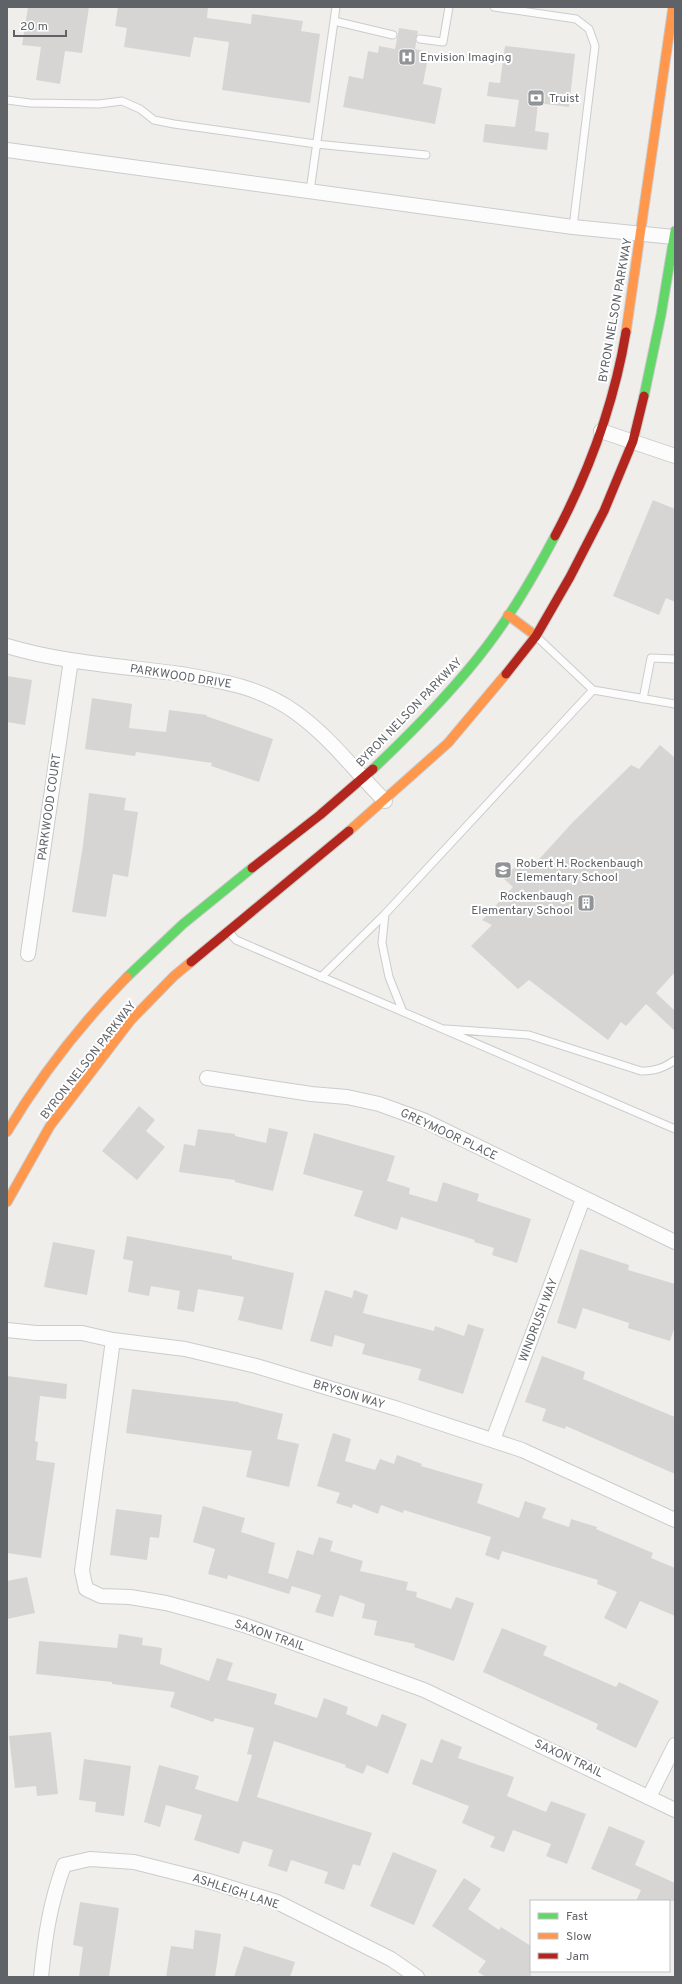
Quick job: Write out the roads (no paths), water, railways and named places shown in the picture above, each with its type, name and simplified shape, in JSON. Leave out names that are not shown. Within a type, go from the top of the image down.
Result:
[{"type":"street","name":"BYRON NELSON PARKWAY","points":[[7,1132],[42,1078],[73,1037],[112,991],[182,925],[363,778],[424,718],[479,657],[538,569],[564,519],[584,475],[601,430],[618,373],[632,291],[673,7]]},
{"type":"street","points":[[7,150],[573,227],[640,234],[675,235]]},
{"type":"street","name":"BYRON NELSON PARKWAY","points":[[7,1202],[50,1126],[131,1020],[174,976],[310,865],[385,801],[448,743],[495,688],[536,636],[570,577],[604,511],[632,441],[656,338],[675,235]]},
{"type":"street","points":[[601,430],[675,456]]},
{"type":"street","points":[[508,615],[536,636]]},
{"type":"street","name":"PARKWOOD DRIVE","points":[[7,646],[71,660],[229,682],[265,694],[294,711],[324,734],[385,801]]},
{"type":"street","name":"PARKWOOD COURT","points":[[28,954],[71,660]]},
{"type":"street","name":"GREYMOOR PLACE","points":[[207,1078],[311,1094],[347,1097],[379,1104],[424,1120],[583,1199],[643,1225],[675,1242]]},
{"type":"street","name":"WINDRUSH WAY","points":[[493,1440],[583,1199]]},
{"type":"street","name":"BRYSON WAY","points":[[7,1330],[36,1333],[82,1333],[113,1340],[185,1349],[256,1366],[398,1409],[522,1450],[675,1520]]},
{"type":"street","name":"SAXON TRAIL","points":[[113,1340],[82,1571],[86,1589],[101,1596],[166,1603],[244,1625],[424,1690],[675,1810]]},
{"type":"street","points":[[649,1797],[675,1745]]},
{"type":"street","name":"ASHLEIGH LANE","points":[[41,1977],[46,1929],[57,1885],[64,1865],[90,1859],[134,1862],[209,1881],[277,1902],[391,1959],[417,1977]]},
{"type":"lane","points":[[310,191],[336,7]]},
{"type":"lane","points":[[420,40],[444,42],[449,7]]},
{"type":"lane","points":[[494,7],[576,19],[589,29],[595,46],[573,227]]},
{"type":"lane","points":[[334,21],[393,35]]},
{"type":"lane","points":[[7,100],[99,104],[122,101],[140,109],[154,120],[316,144],[426,155]]},
{"type":"lane","points":[[536,636],[594,690],[675,704]]},
{"type":"lane","points":[[643,699],[652,658],[675,659]]},
{"type":"lane","points":[[322,977],[385,914],[594,690]]},
{"type":"lane","points":[[385,914],[382,943],[389,977],[403,1012]]},
{"type":"lane","points":[[228,931],[236,940],[662,1122],[675,1129]]},
{"type":"lane","points":[[442,1029],[529,1035],[641,1071],[651,1071],[664,1068],[675,1060]]},
{"type":"place","name":"Envision Imaging","points":[[407,57]]},
{"type":"place","name":"Truist","points":[[536,98]]},
{"type":"place","name":"Robert H. Rockenbaugh Elementary School","points":[[503,870]]},
{"type":"place","name":"Rockenbaugh Elementary School","points":[[586,903]]}]
